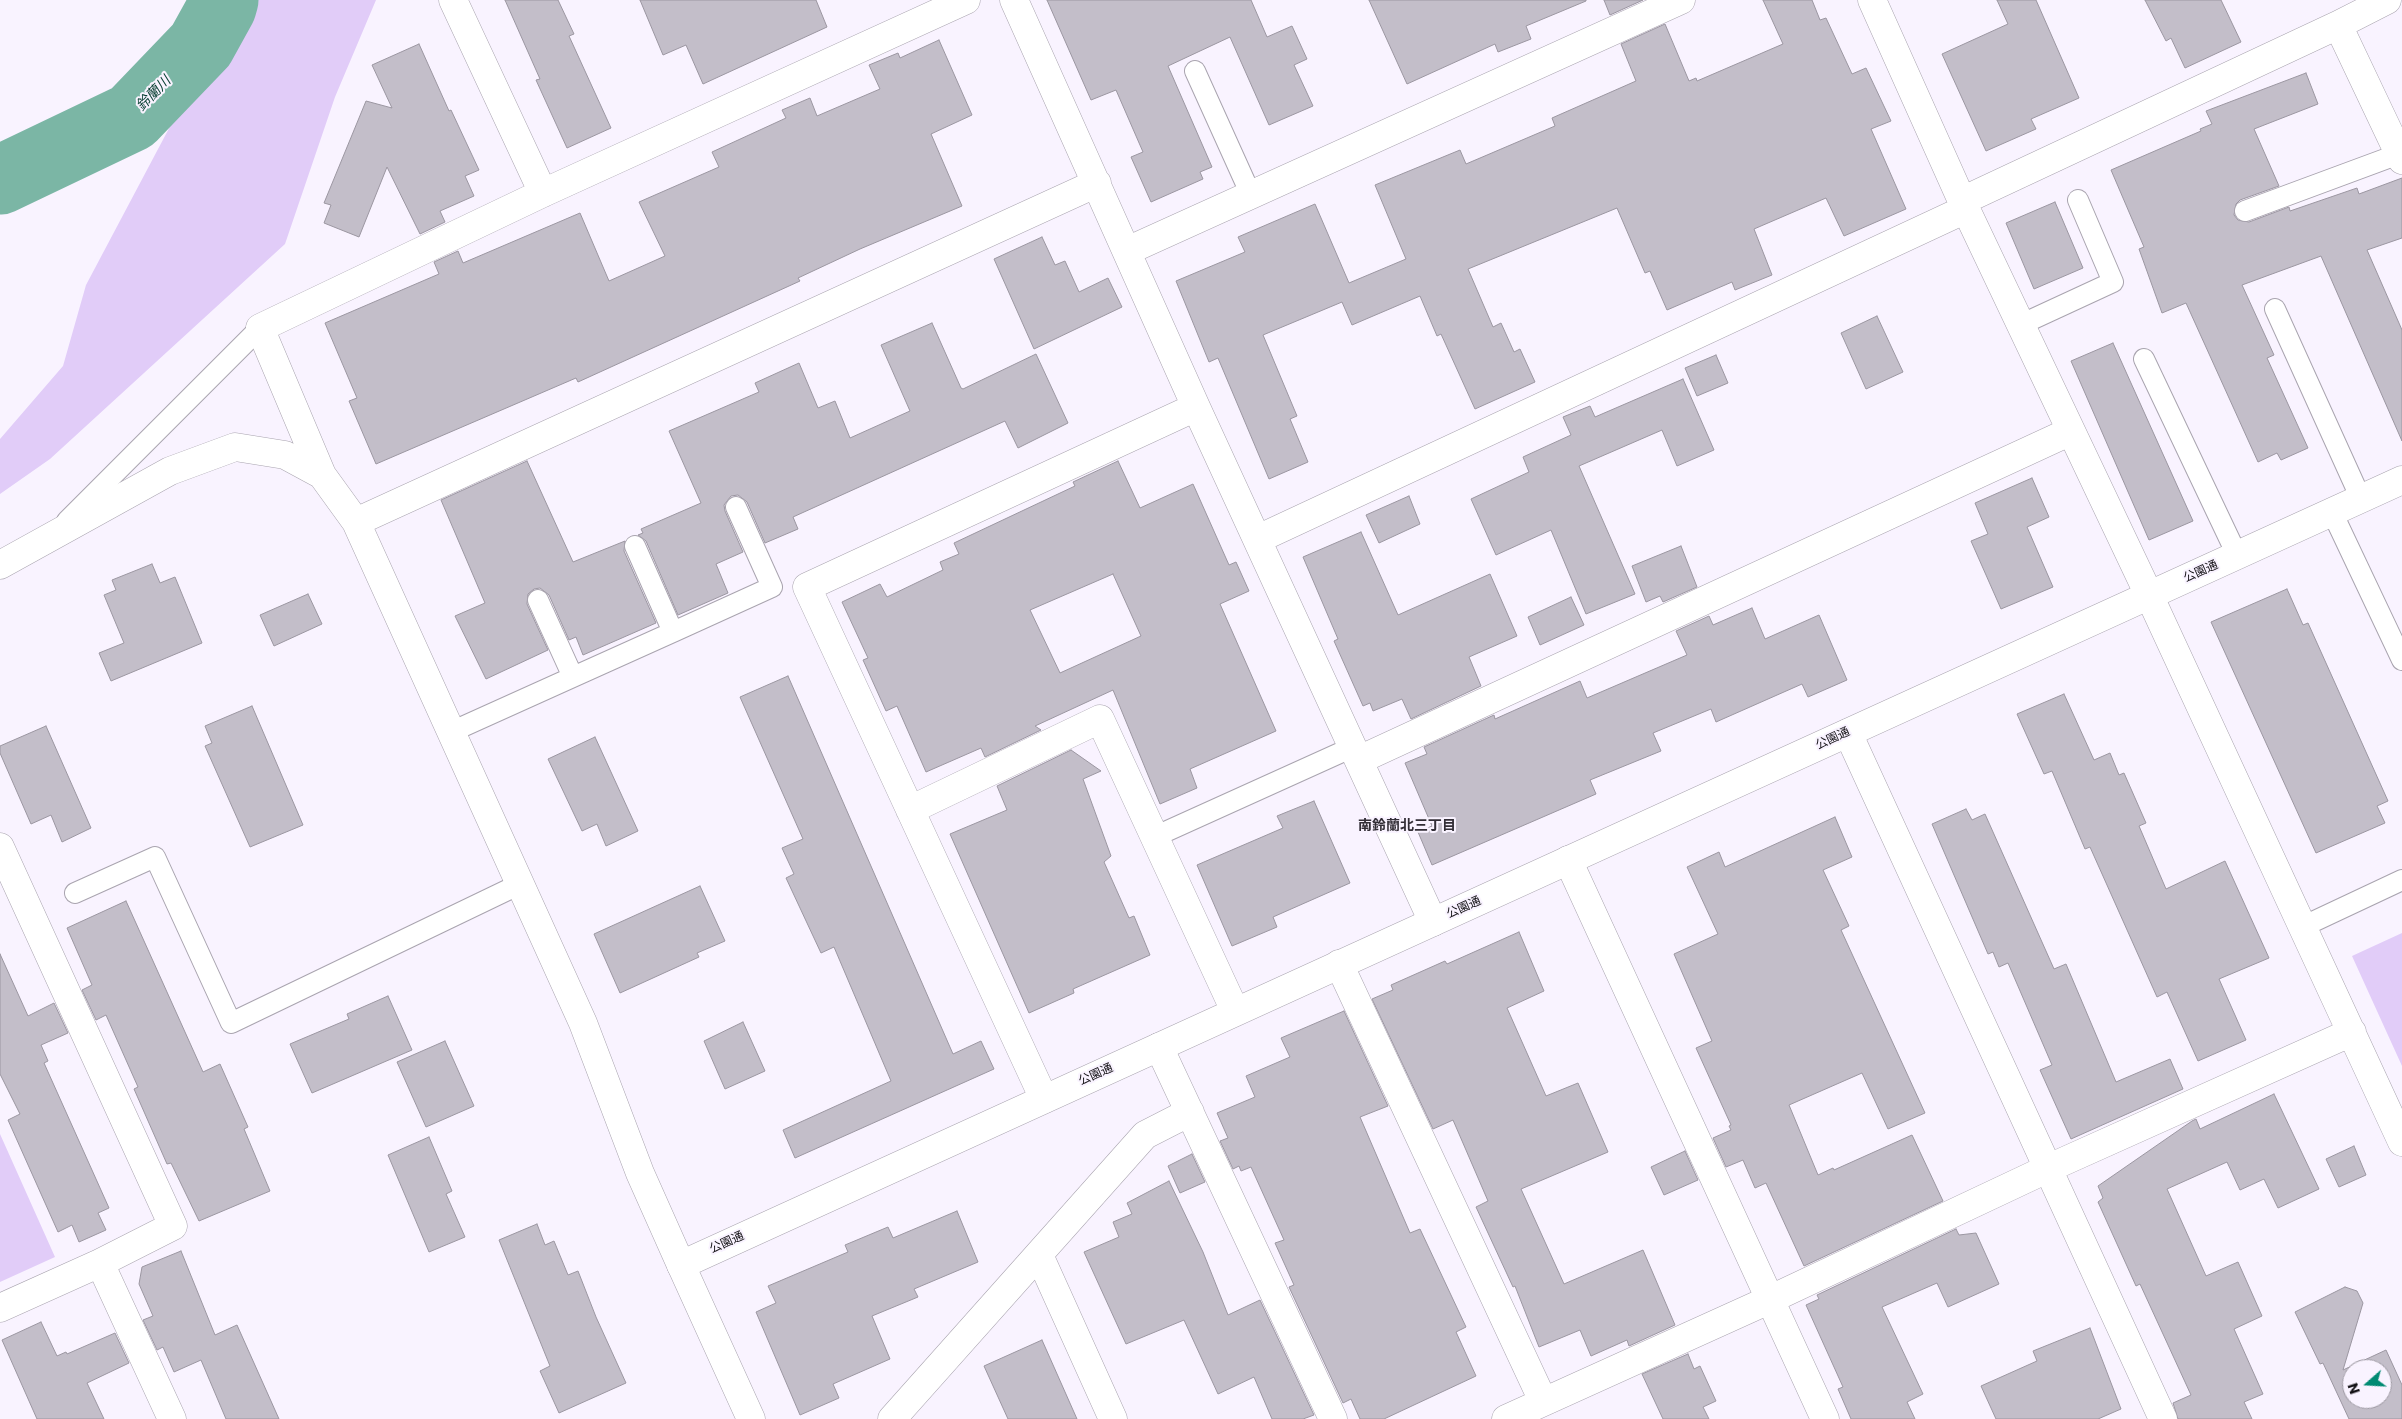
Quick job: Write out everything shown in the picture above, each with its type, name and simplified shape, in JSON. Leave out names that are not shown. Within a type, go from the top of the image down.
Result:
[{"type":"street","points":[[453,0],[543,193]]},
{"type":"street","points":[[751,1419],[640,1172],[583,1023],[356,522],[322,475],[260,328],[543,193],[966,0]]},
{"type":"street","points":[[1014,0],[1196,407],[1433,922]]},
{"type":"street","points":[[1127,251],[1680,0]]},
{"type":"street","points":[[1872,0],[2069,432],[2149,596],[2402,1142]]},
{"type":"street","points":[[1258,539],[1964,205],[2387,0]]},
{"type":"street","points":[[2338,25],[2400,157]]},
{"type":"street","points":[[356,522],[1097,183]]},
{"type":"street","points":[[1044,1099],[807,587],[1196,407]]},
{"type":"street","points":[[1356,754],[2069,432]]},
{"type":"street","points":[[0,564],[170,471],[235,447],[285,455],[322,475]]},
{"type":"street","name":"公園通","points":[[681,1264],[2402,480]]},
{"type":"street","points":[[910,810],[1100,719],[1235,1011]]},
{"type":"street","points":[[1848,733],[2163,1419]]},
{"type":"street","points":[[0,847],[173,1226],[100,1263],[0,1308]]},
{"type":"street","points":[[1568,860],[1825,1419]]},
{"type":"street","points":[[1339,964],[1528,1412],[1771,1300],[2049,1168],[2352,1032]]},
{"type":"street","points":[[1159,1047],[1333,1419]]},
{"type":"street","points":[[892,1419],[1145,1135],[1190,1112]]},
{"type":"street","points":[[1040,1255],[1113,1419]]},
{"type":"street","points":[[100,1263],[172,1419]]},
{"type":"lane","points":[[1195,71],[1251,195]]},
{"type":"lane","points":[[2245,210],[2400,157]]},
{"type":"lane","points":[[2020,325],[2113,282],[2078,200]]},
{"type":"lane","points":[[2275,309],[2361,499]]},
{"type":"lane","points":[[53,535],[260,328]]},
{"type":"lane","points":[[2144,359],[2237,555]]},
{"type":"lane","points":[[451,732],[772,587],[736,507]]},
{"type":"lane","points":[[2332,512],[2402,660]]},
{"type":"lane","points":[[634,546],[673,632]]},
{"type":"lane","points":[[538,600],[573,677]]},
{"type":"lane","points":[[1154,836],[1356,754]]},
{"type":"lane","points":[[75,893],[155,857],[231,1023],[520,884]]},
{"type":"lane","points":[[2302,927],[2402,880]]},
{"type":"shaded area","points":[[237,0],[376,0],[335,97],[285,244],[50,459],[0,494],[0,439],[63,366],[86,285]]},
{"type":"shaded area","points":[[2402,933],[2402,1066],[2352,956]]},
{"type":"shaded area","points":[[0,1134],[55,1257],[0,1282]]},
{"type":"building","points":[[505,0],[558,0],[574,34],[569,36],[611,128],[567,148],[536,80],[540,79]]},
{"type":"building","points":[[640,0],[816,0],[827,27],[703,84],[686,45],[663,55]]},
{"type":"building","points":[[1047,0],[1251,0],[1267,37],[1292,26],[1307,59],[1294,65],[1313,106],[1269,125],[1230,37],[1168,66],[1212,167],[1200,172],[1203,179],[1151,202],[1131,157],[1143,152],[1116,90],[1091,100]]},
{"type":"building","points":[[1369,0],[1586,1],[1526,26],[1531,39],[1498,52],[1495,44],[1407,84]]},
{"type":"building","points":[[1604,0],[1643,0],[1610,15]]},
{"type":"building","points":[[1763,0],[1812,0],[1820,20],[1826,18],[1852,74],[1866,68],[1891,121],[1871,129],[1906,209],[1844,236],[1826,198],[1754,229],[1772,275],[1735,290],[1732,282],[1667,310],[1650,271],[1645,273],[1617,208],[1468,269],[1493,327],[1501,323],[1514,352],[1520,349],[1535,382],[1475,409],[1441,334],[1437,336],[1420,296],[1352,325],[1342,302],[1263,335],[1297,416],[1290,419],[1308,462],[1269,479],[1218,358],[1209,362],[1176,281],[1245,252],[1238,237],[1315,204],[1349,283],[1406,259],[1375,185],[1460,150],[1466,164],[1555,126],[1552,118],[1636,81],[1621,44],[1665,24],[1689,81],[1696,78],[1697,81],[1783,44]]},
{"type":"building","points":[[1997,0],[2036,0],[2079,98],[2031,119],[2036,129],[1986,151],[1942,54],[2008,24]]},
{"type":"building","points":[[2145,0],[2221,0],[2241,42],[2185,68],[2171,38],[2166,41]]},
{"type":"building","points":[[939,40],[972,115],[931,134],[962,206],[860,249],[798,278],[800,281],[578,382],[576,378],[376,464],[349,401],[357,398],[325,323],[439,274],[434,262],[458,251],[463,263],[580,213],[609,281],[665,256],[639,202],[719,167],[712,152],[786,118],[782,110],[810,98],[817,116],[880,89],[869,65],[898,53],[900,58]]},
{"type":"building","points":[[419,44],[449,111],[451,110],[479,170],[465,176],[474,196],[440,211],[445,222],[420,234],[387,167],[359,237],[324,223],[331,205],[324,203],[366,101],[392,108],[372,65]]},
{"type":"building","points":[[2306,73],[2318,104],[2254,129],[2279,186],[2240,200],[2236,204],[2234,215],[2238,220],[2249,222],[2289,207],[2290,211],[2357,188],[2359,194],[2402,178],[2402,238],[2367,250],[2402,330],[2402,441],[2321,256],[2242,285],[2274,355],[2267,358],[2308,448],[2281,460],[2277,453],[2258,462],[2186,303],[2162,313],[2139,249],[2144,247],[2111,170],[2201,131],[2200,129],[2212,124],[2206,111]]},
{"type":"building","points":[[2055,202],[2083,268],[2034,289],[2006,223]]},
{"type":"building","points":[[1042,237],[1055,265],[1065,261],[1079,292],[1108,278],[1122,307],[1034,349],[994,259]]},
{"type":"building","points":[[1877,316],[1903,372],[1866,389],[1841,333]]},
{"type":"building","points":[[932,323],[963,389],[1036,354],[1068,423],[1018,448],[1005,421],[793,517],[798,529],[765,543],[747,502],[738,495],[731,496],[724,505],[725,511],[743,552],[716,564],[728,593],[678,615],[646,541],[638,535],[643,533],[641,529],[701,503],[669,431],[759,392],[755,383],[799,363],[818,408],[835,401],[850,438],[910,411],[881,345]]},
{"type":"building","points":[[2113,343],[2193,521],[2149,540],[2071,361]]},
{"type":"building","points":[[1716,355],[1728,383],[1697,396],[1685,368]]},
{"type":"building","points":[[1683,379],[1714,450],[1677,466],[1662,430],[1579,466],[1635,594],[1586,614],[1551,530],[1496,555],[1471,499],[1529,472],[1523,457],[1571,435],[1563,417],[1590,406],[1595,417]]},
{"type":"building","points":[[527,461],[573,562],[625,541],[624,551],[656,623],[583,655],[576,637],[569,640],[549,595],[540,588],[534,589],[528,594],[527,604],[548,650],[486,679],[455,616],[485,603],[441,500]]},
{"type":"building","points":[[1118,461],[1140,508],[1193,484],[1229,565],[1236,562],[1249,591],[1220,604],[1276,731],[1190,769],[1197,788],[1160,804],[1113,690],[1035,726],[1041,730],[985,757],[981,748],[926,772],[897,706],[886,711],[863,660],[868,658],[842,602],[880,584],[887,597],[943,570],[940,562],[959,554],[954,543],[1075,486],[1073,482]],"holes":[[[1113,574],[1141,636],[1060,673],[1030,610]]]},
{"type":"building","points":[[2032,478],[2049,517],[2027,527],[2053,587],[2001,609],[1971,541],[1988,534],[1975,503]]},
{"type":"building","points":[[1409,496],[1420,524],[1379,543],[1366,515]]},
{"type":"building","points":[[1361,532],[1398,615],[1490,574],[1517,636],[1469,657],[1481,686],[1411,719],[1402,699],[1373,711],[1370,703],[1363,706],[1334,641],[1338,639],[1303,557]]},
{"type":"building","points":[[1681,546],[1697,587],[1663,602],[1660,596],[1646,602],[1632,566]]},
{"type":"building","points":[[152,564],[160,583],[175,577],[202,643],[111,681],[99,653],[124,643],[104,595],[116,590],[112,580]]},
{"type":"building","points":[[2287,589],[2303,625],[2308,623],[2388,801],[2377,806],[2385,823],[2316,853],[2211,622]]},
{"type":"building","points":[[308,594],[322,624],[274,646],[260,615]]},
{"type":"building","points":[[1571,597],[1584,625],[1540,645],[1528,617]]},
{"type":"building","points":[[1752,608],[1765,639],[1819,615],[1847,680],[1808,697],[1802,684],[1716,722],[1711,709],[1653,733],[1661,751],[1590,780],[1596,794],[1432,865],[1418,832],[1432,826],[1405,763],[1427,754],[1424,747],[1494,715],[1495,719],[1580,681],[1587,698],[1687,655],[1676,631],[1709,616],[1713,625]]},
{"type":"building","points":[[788,676],[953,1054],[981,1041],[994,1069],[795,1158],[783,1130],[891,1081],[834,947],[821,953],[786,878],[794,874],[782,848],[803,839],[740,697]]},
{"type":"building","points":[[2064,694],[2094,760],[2110,753],[2119,775],[2124,773],[2146,823],[2139,826],[2166,889],[2225,861],[2269,958],[2219,979],[2246,1040],[2198,1061],[2167,992],[2157,997],[2090,847],[2085,849],[2052,771],[2044,774],[2017,714]]},
{"type":"building","points":[[252,706],[303,825],[250,847],[205,746],[212,743],[205,726]]},
{"type":"building","points":[[46,726],[91,828],[62,842],[51,815],[31,824],[0,753],[0,746]]},
{"type":"building","points":[[595,737],[638,831],[606,846],[597,824],[582,831],[548,759]]},
{"type":"building","points":[[1071,750],[1101,771],[1083,779],[1111,856],[1104,862],[1129,918],[1134,916],[1150,955],[1073,989],[1074,993],[1029,1013],[950,834],[1007,810],[997,786]]},
{"type":"building","points":[[1314,801],[1350,883],[1273,917],[1277,927],[1232,946],[1197,865],[1283,828],[1277,816]]},
{"type":"building","points":[[1966,809],[1972,820],[1985,814],[2054,969],[2066,964],[2116,1082],[2170,1059],[2183,1089],[2071,1139],[2040,1070],[2052,1065],[2008,963],[1999,967],[1993,952],[1988,954],[1932,824]]},
{"type":"building","points":[[1835,817],[1852,857],[1823,870],[1849,926],[1841,930],[1925,1113],[1888,1129],[1862,1073],[1789,1105],[1818,1175],[1833,1168],[1834,1170],[1912,1135],[1943,1201],[1804,1266],[1766,1183],[1755,1188],[1743,1160],[1726,1167],[1713,1138],[1731,1130],[1729,1126],[1731,1125],[1696,1048],[1712,1041],[1674,954],[1718,934],[1687,867],[1719,852],[1725,867]]},
{"type":"building","points":[[700,886],[725,941],[697,953],[699,957],[620,993],[594,934]]},
{"type":"building","points":[[126,901],[203,1072],[220,1064],[248,1127],[244,1129],[270,1191],[199,1221],[171,1163],[167,1164],[134,1089],[138,1087],[106,1015],[96,1020],[82,990],[92,985],[67,928]]},
{"type":"building","points":[[1519,932],[1544,991],[1507,1008],[1546,1096],[1578,1083],[1608,1152],[1521,1189],[1564,1284],[1643,1250],[1675,1325],[1629,1346],[1627,1340],[1591,1356],[1580,1330],[1539,1347],[1515,1286],[1513,1287],[1476,1207],[1488,1201],[1453,1120],[1433,1129],[1372,999],[1393,990],[1391,985],[1445,961],[1447,964]]},
{"type":"building","points":[[0,954],[28,1016],[54,1003],[68,1033],[41,1045],[48,1061],[44,1063],[109,1208],[98,1213],[106,1230],[79,1242],[72,1225],[58,1232],[8,1120],[20,1114],[0,1074]]},
{"type":"building","points":[[388,996],[412,1050],[312,1093],[290,1044],[349,1019],[347,1014]]},
{"type":"building","points":[[1344,1011],[1388,1106],[1360,1117],[1410,1233],[1420,1229],[1466,1327],[1456,1332],[1476,1376],[1384,1419],[1360,1419],[1351,1399],[1343,1403],[1289,1287],[1294,1285],[1275,1243],[1284,1240],[1251,1167],[1241,1171],[1239,1166],[1233,1169],[1220,1141],[1228,1138],[1217,1113],[1255,1097],[1246,1076],[1290,1057],[1281,1038]]},
{"type":"building","points":[[743,1022],[765,1071],[725,1089],[704,1041]]},
{"type":"building","points":[[445,1041],[474,1106],[426,1127],[397,1062]]},
{"type":"building","points":[[2274,1094],[2319,1189],[2278,1208],[2264,1179],[2240,1190],[2227,1162],[2167,1189],[2206,1276],[2238,1262],[2262,1316],[2234,1329],[2263,1394],[2244,1402],[2252,1419],[2178,1419],[2173,1403],[2191,1395],[2140,1284],[2136,1286],[2098,1202],[2103,1198],[2098,1186],[2192,1121],[2196,1119],[2200,1129]]},
{"type":"building","points":[[429,1137],[452,1191],[446,1194],[465,1237],[429,1252],[388,1155]]},
{"type":"building","points":[[2354,1146],[2366,1175],[2339,1187],[2326,1159]]},
{"type":"building","points":[[1685,1151],[1698,1180],[1664,1195],[1651,1167]]},
{"type":"building","points":[[1192,1154],[1205,1182],[1180,1193],[1168,1166]]},
{"type":"building","points":[[1169,1181],[1203,1252],[1228,1315],[1260,1300],[1314,1415],[1303,1419],[1272,1419],[1254,1377],[1218,1394],[1184,1320],[1126,1344],[1084,1252],[1119,1237],[1113,1222],[1132,1214],[1127,1203]]},
{"type":"building","points":[[957,1211],[978,1262],[914,1289],[918,1297],[872,1316],[890,1359],[833,1384],[839,1398],[800,1415],[756,1312],[776,1303],[768,1286],[848,1252],[845,1245],[888,1227],[893,1238]]},
{"type":"building","points":[[537,1224],[545,1245],[554,1241],[568,1275],[578,1271],[596,1317],[626,1383],[559,1413],[540,1371],[550,1366],[499,1240]]},
{"type":"building","points":[[1956,1229],[1959,1235],[1976,1233],[1999,1284],[1948,1307],[1937,1283],[1882,1307],[1923,1394],[1907,1402],[1915,1419],[1851,1419],[1838,1389],[1843,1387],[1806,1305],[1819,1299],[1817,1295]]},
{"type":"building","points":[[181,1251],[215,1335],[237,1325],[279,1419],[226,1419],[201,1360],[174,1372],[163,1347],[157,1350],[143,1320],[153,1316],[139,1284],[142,1267]]},
{"type":"building","points":[[2345,1287],[2357,1291],[2363,1303],[2346,1359],[2342,1359],[2342,1404],[2323,1363],[2320,1364],[2295,1312]]},
{"type":"building","points":[[41,1322],[57,1356],[66,1352],[67,1354],[115,1333],[129,1363],[87,1383],[104,1419],[37,1419],[2,1340]]},
{"type":"building","points":[[2090,1328],[2121,1409],[2098,1419],[1996,1419],[1981,1386],[2037,1361],[2033,1351]]},
{"type":"building","points":[[1042,1340],[1077,1419],[1008,1419],[984,1366]]},
{"type":"building","points":[[2386,1350],[2390,1359],[2367,1359]]},
{"type":"building","points":[[1688,1354],[1694,1369],[1700,1366],[1716,1401],[1703,1407],[1709,1419],[1663,1419],[1642,1374]]},
{"type":"building","points":[[2392,1363],[2402,1385],[2402,1419],[2349,1419],[2344,1409],[2392,1409]]},
{"type":"waterway","name":"鈴蘭川","points":[[0,180],[132,117],[201,45],[224,0]]},
{"type":"district","name":"南鈴蘭北三丁目","points":[[1407,826]]}]
